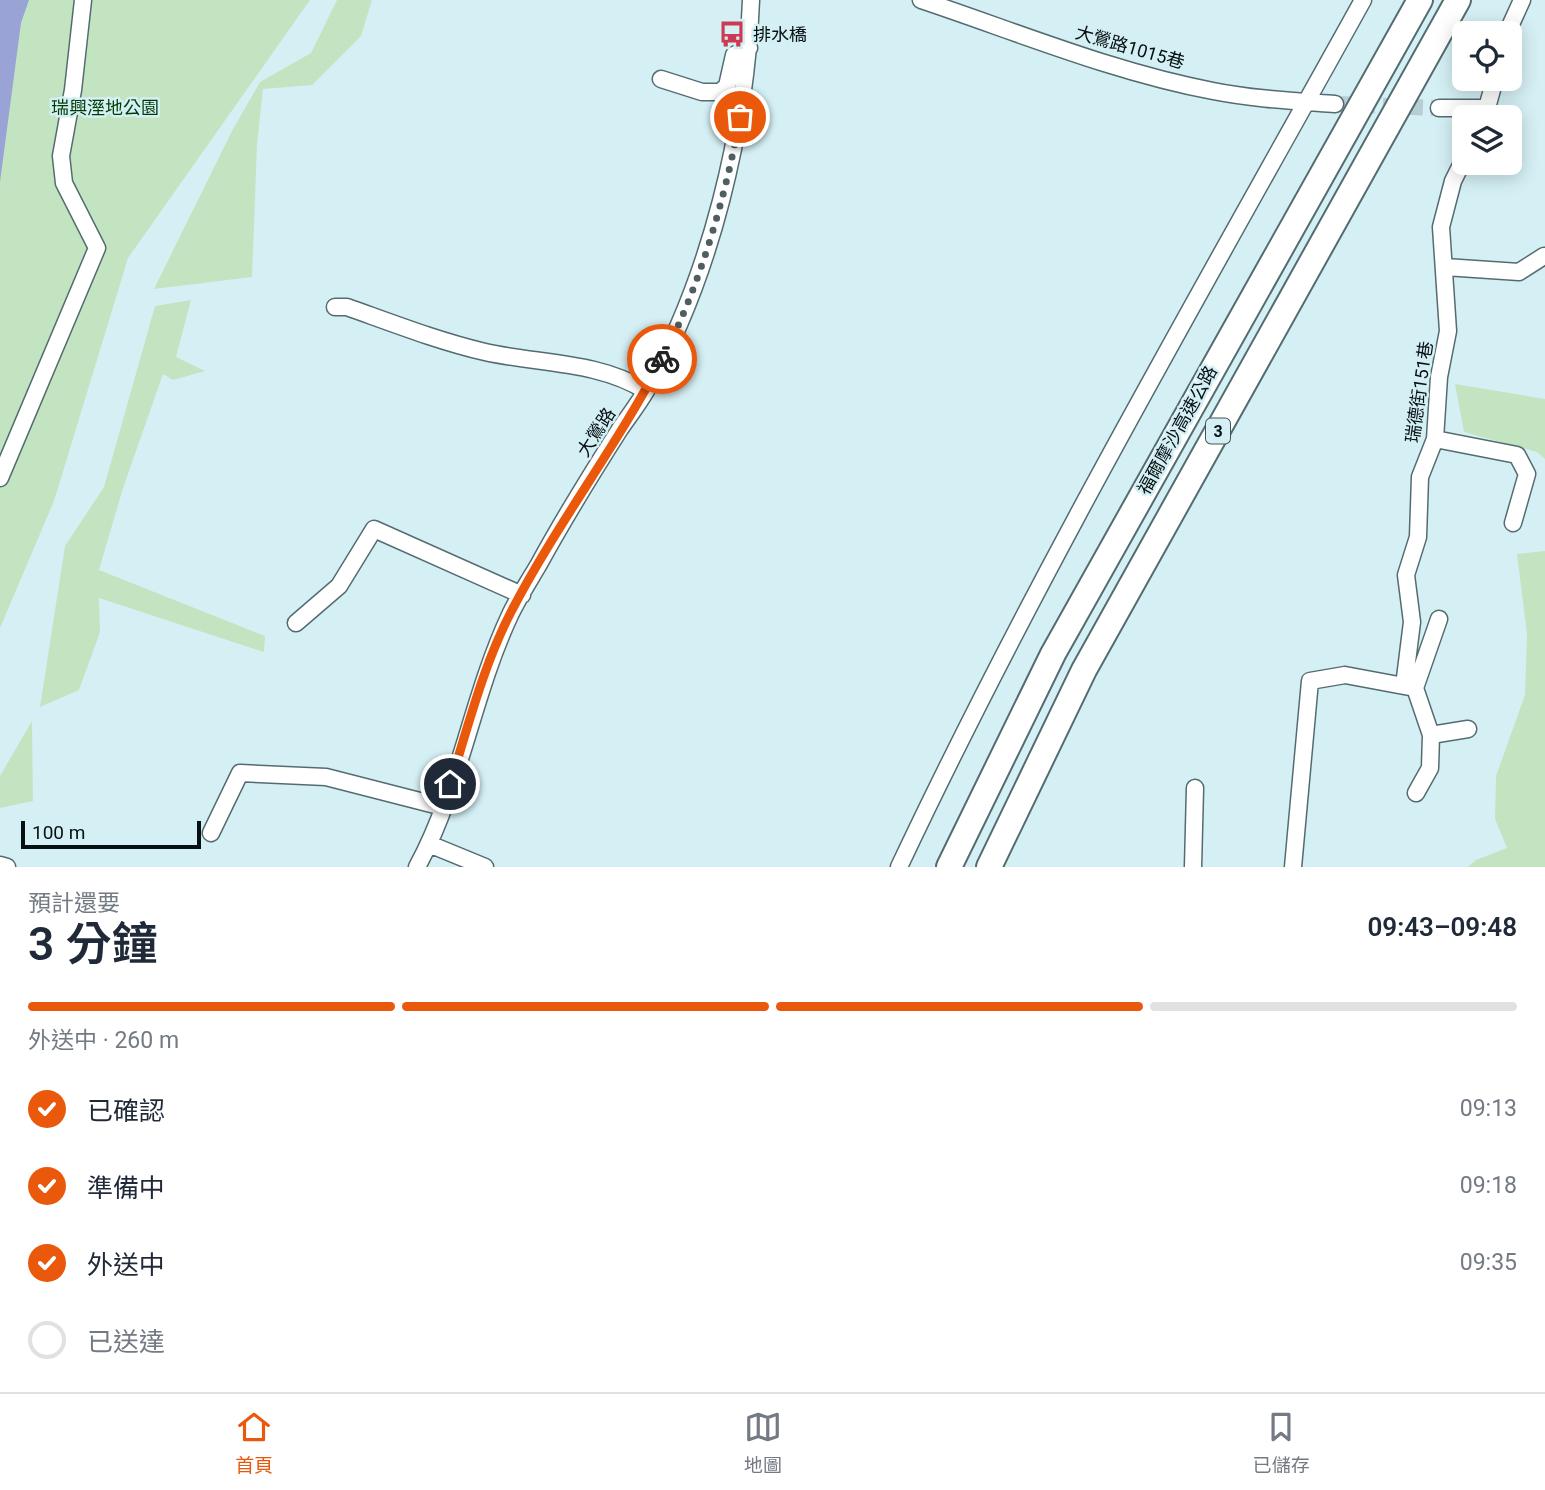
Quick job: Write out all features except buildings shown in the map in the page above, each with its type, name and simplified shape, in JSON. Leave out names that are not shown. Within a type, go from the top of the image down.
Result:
[{"type":"highway","name":"福爾摩沙高速公路","points":[[949,867],[1053,654],[1420,0]]},
{"type":"highway","name":"福爾摩沙高速公路","points":[[989,867],[1084,670],[1458,0]]},
{"type":"street","points":[[0,478],[97,248],[64,183],[61,156],[73,90],[83,0]]},
{"type":"street","name":"大鶯路","points":[[417,867],[443,807],[485,673],[511,612],[566,515],[646,391],[684,314],[703,260],[735,143],[749,48],[751,0]]},
{"type":"street","name":"大鶯路1015巷","points":[[921,0],[1117,66],[1211,90],[1267,99],[1335,104]]},
{"type":"street","points":[[899,867],[950,760],[1063,541],[1363,0]]},
{"type":"street","points":[[1512,21],[1522,0]]},
{"type":"street","points":[[661,79],[702,92],[720,92],[727,86],[734,55],[749,48]]},
{"type":"street","points":[[1438,108],[1452,109]]},
{"type":"street","name":"瑞德街151巷","points":[[1409,687],[1412,622],[1406,575],[1418,537],[1420,477],[1435,439],[1439,377],[1448,331],[1441,227],[1456,175]]},
{"type":"street","points":[[1445,267],[1519,272],[1544,256]]},
{"type":"street","points":[[335,307],[347,307],[485,352],[610,373],[631,381],[646,391]]},
{"type":"street","points":[[1435,439],[1517,455],[1527,474],[1513,523]]},
{"type":"street","points":[[296,622],[339,586],[374,529],[522,595]]},
{"type":"street","points":[[1416,793],[1430,768],[1431,735],[1409,687],[1439,619]]},
{"type":"street","points":[[1293,867],[1310,681],[1345,676],[1409,687]]},
{"type":"street","points":[[1431,735],[1468,729]]},
{"type":"street","points":[[211,834],[240,772],[326,777],[443,807]]},
{"type":"street","points":[[1193,867],[1195,788]]},
{"type":"street","points":[[429,844],[485,867]]},
{"type":"street","points":[[0,865],[7,867]]},
{"type":"green space","name":"瑞興溼地公園","points":[[0,0],[310,0],[128,258],[54,501],[0,628]]},
{"type":"green space","points":[[337,0],[372,0],[361,36],[312,85],[263,89],[257,145],[252,277],[154,289],[233,129],[260,82],[311,53]]},
{"type":"green space","points":[[191,300],[176,357],[205,371],[173,380],[163,374],[123,488],[99,570],[265,636],[264,652],[99,598],[100,632],[79,690],[40,707],[65,546],[104,487],[155,306]]},
{"type":"green space","points":[[1455,384],[1545,399],[1545,459],[1537,452],[1464,432]]},
{"type":"green space","points":[[1545,551],[1545,867],[1468,867],[1476,860],[1507,848],[1495,819],[1496,776],[1525,695],[1527,634],[1517,554]]},
{"type":"green space","points":[[32,721],[33,801],[0,808],[0,776]]},
{"type":"water","points":[[0,0],[29,0],[21,23],[0,182]]},
{"type":"tunnel","points":[[1335,104],[1439,108]]},
{"type":"way so far","points":[[662,359],[684,314],[703,260],[740,117]]},
{"type":"place","name":"排水橋","points":[[732,34]]},
{"type":"route","points":[[450,784],[485,673],[511,612],[566,515],[646,391],[662,359]]}]
